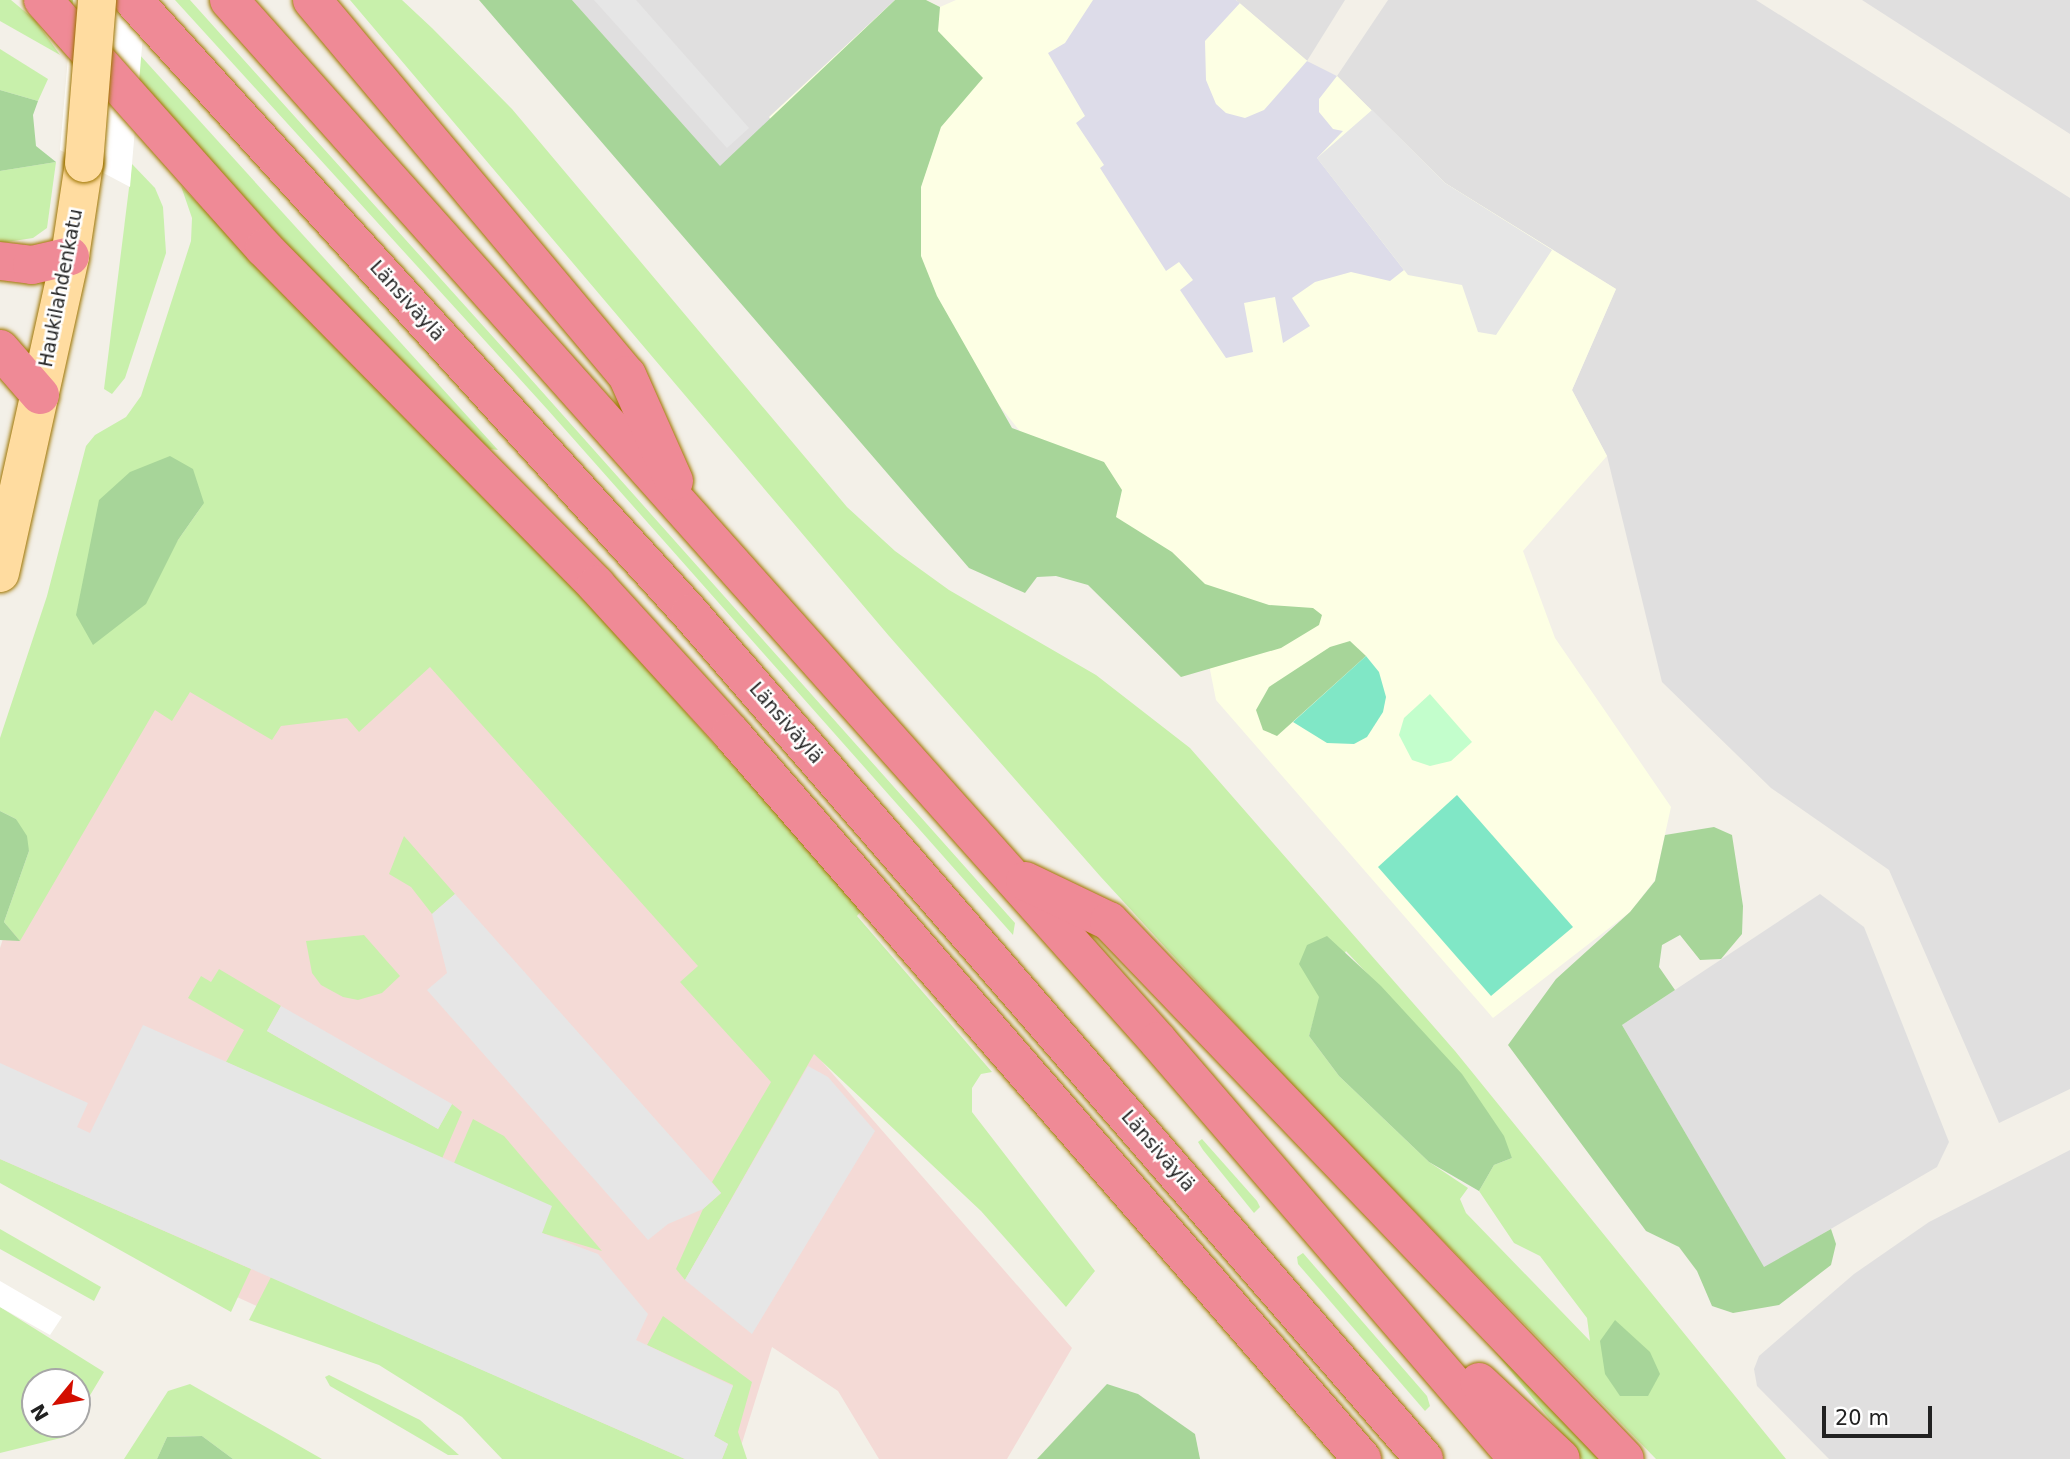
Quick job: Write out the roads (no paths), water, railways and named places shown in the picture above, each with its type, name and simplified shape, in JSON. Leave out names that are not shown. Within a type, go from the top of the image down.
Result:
[{"type":"highway","points":[[43,0],[264,248],[596,585],[731,733],[1362,1459]]},
{"type":"highway","name":"Länsiväylä","points":[[133,0],[690,613],[1424,1459]]},
{"type":"highway","points":[[229,0],[1009,873],[1364,1277],[1518,1459]]},
{"type":"highway","points":[[312,0],[627,375],[690,514]]},
{"type":"highway","points":[[0,261],[32,265],[70,256]]},
{"type":"highway","points":[[0,349],[40,395]]},
{"type":"highway","points":[[1009,873],[1108,921],[1625,1459]]},
{"type":"highway","points":[[1364,1277],[1561,1459]]},
{"type":"main road","name":"Haukilahdenkatu","points":[[0,573],[70,256],[84,163],[97,0]]}]
